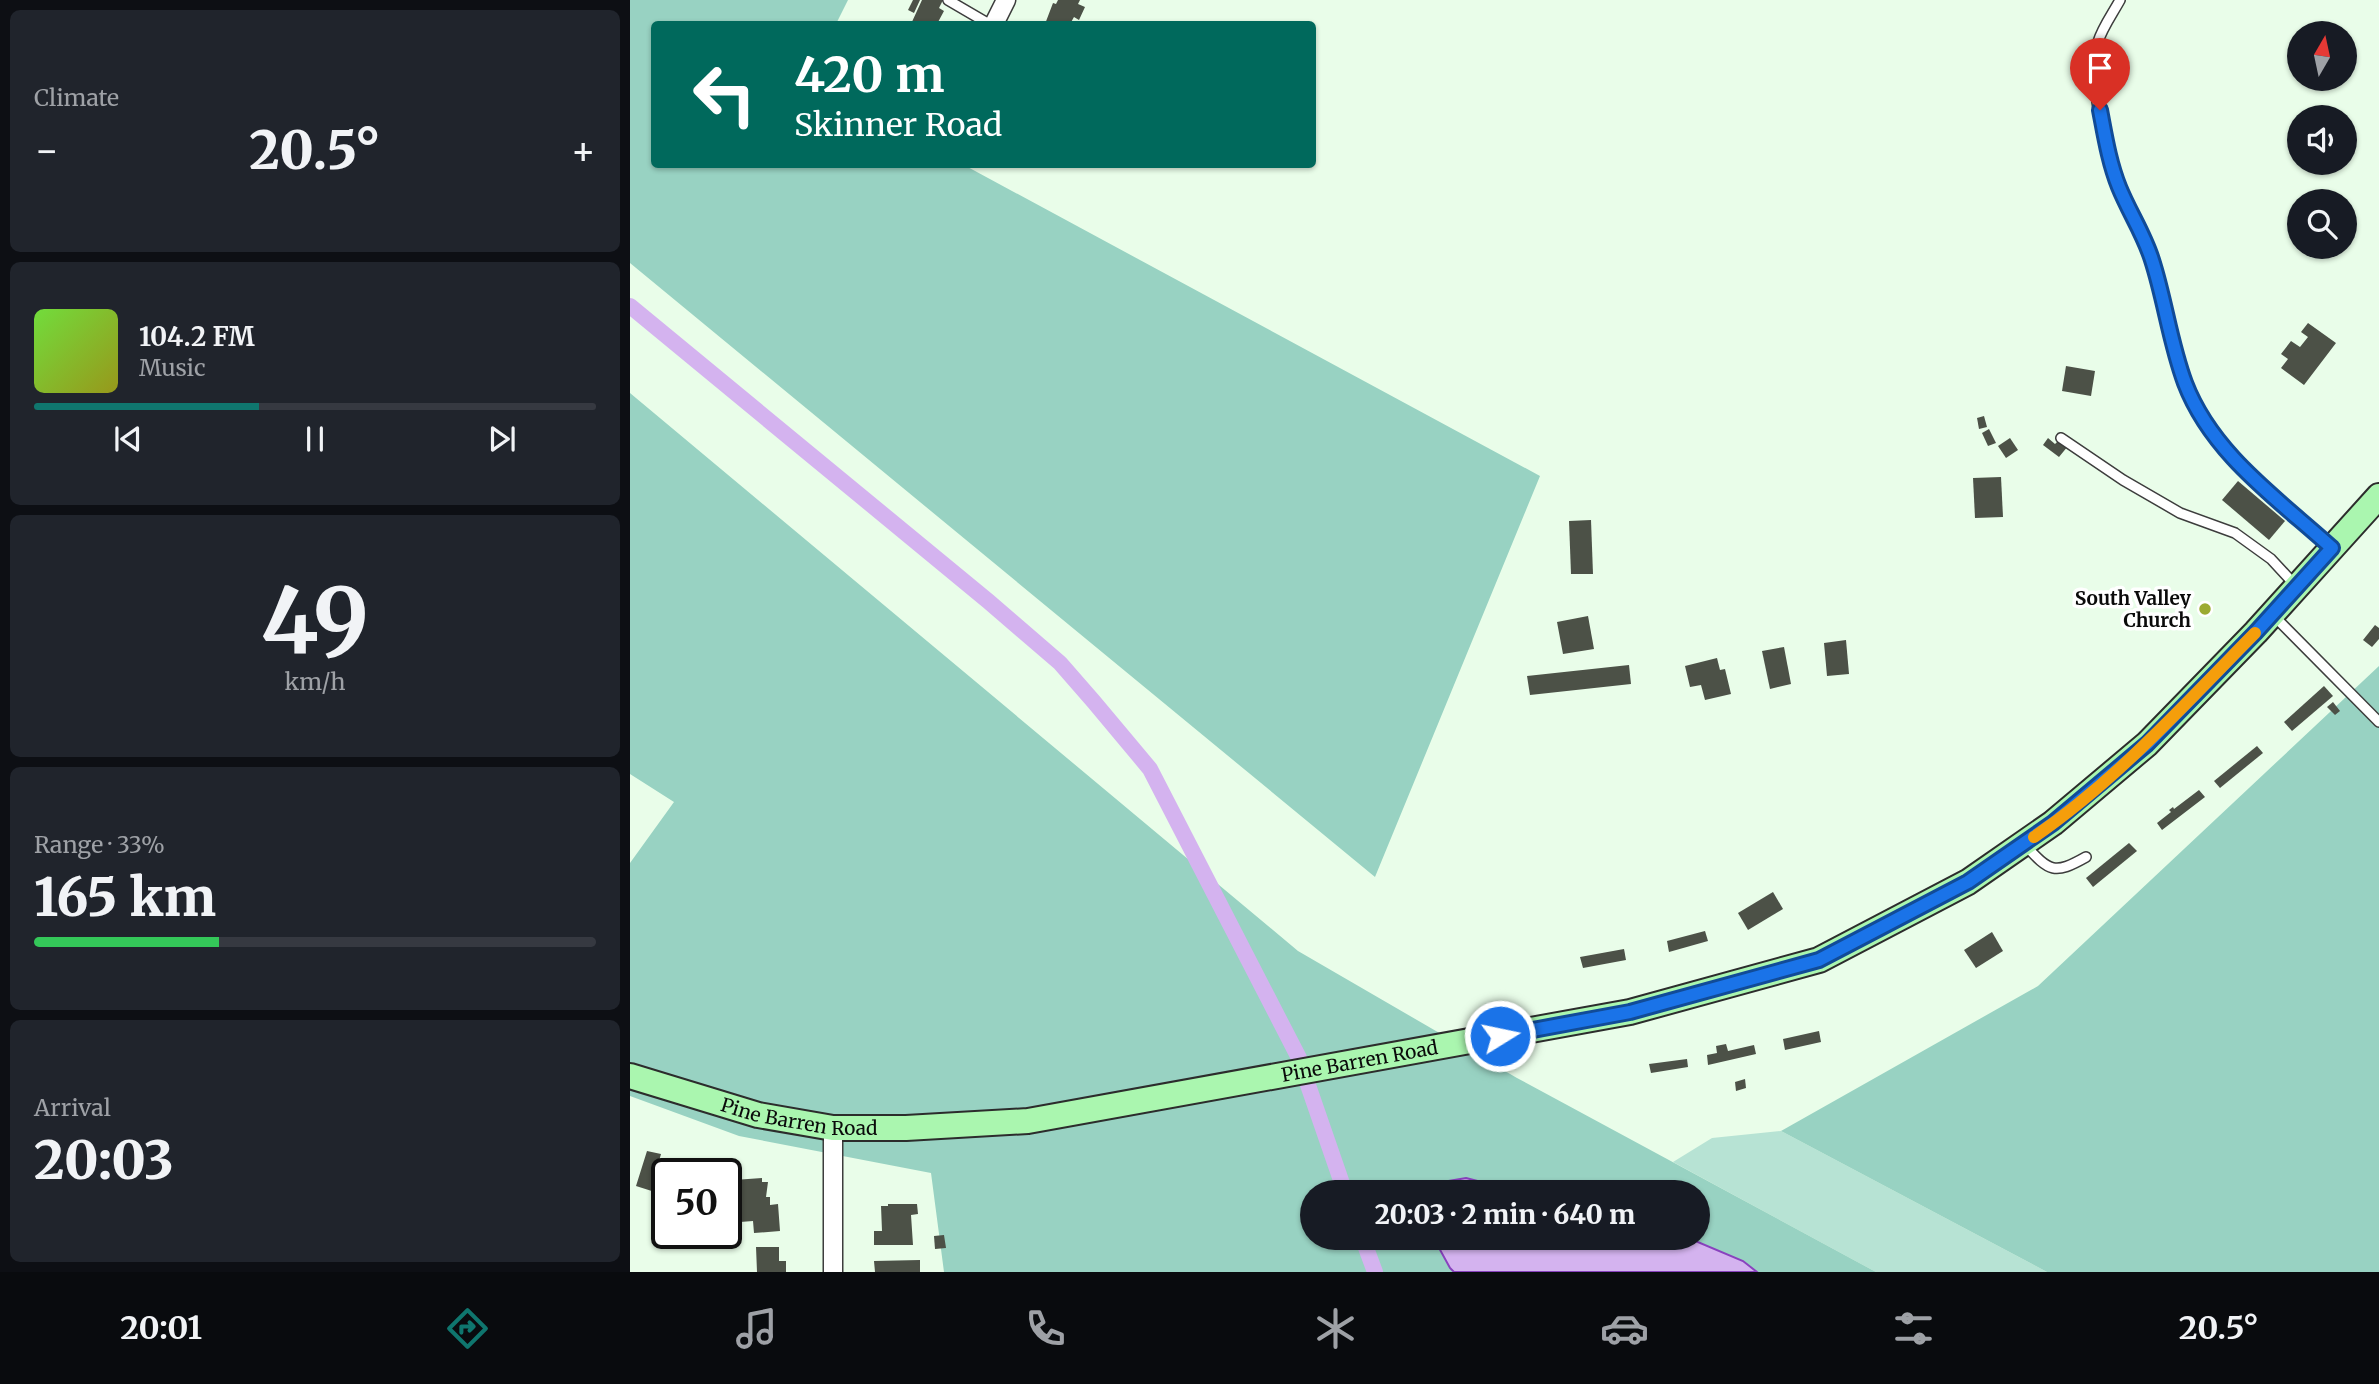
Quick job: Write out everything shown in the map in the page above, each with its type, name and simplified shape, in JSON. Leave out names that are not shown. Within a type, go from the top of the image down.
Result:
[{"type":"main road","name":"Pine Barren Road","points":[[630,1076],[758,1115],[833,1128],[906,1128],[1028,1121],[1630,1012],[1819,960],[1968,882],[2053,823],[2147,744],[2272,614],[2379,496]]},
{"type":"street","points":[[996,21],[1006,0]]},
{"type":"street","points":[[833,1128],[833,1272]]},
{"type":"lane","points":[[948,0],[984,21]]},
{"type":"lane","points":[[2120,0],[2099,38],[2095,58],[2096,88],[2108,155],[2119,188],[2141,230],[2152,261],[2175,356],[2186,386],[2207,425],[2238,465],[2332,548]]},
{"type":"lane","points":[[2062,438],[2123,480],[2180,513],[2235,533],[2271,559],[2297,587]]},
{"type":"lane","points":[[2272,614],[2379,722]]},
{"type":"lane","points":[[2024,844],[2043,865],[2055,868],[2064,869],[2086,857]]},
{"type":"shaded area","points":[[630,0],[848,0],[838,21],[651,21],[651,168],[970,168],[1540,476],[1375,877],[630,263]]},
{"type":"shaded area","points":[[630,393],[1298,951],[1517,1078],[1706,1180],[1300,1180],[1300,1250],[1440,1250],[1454,1272],[944,1272],[931,1173],[739,1136],[630,1096],[630,863],[674,802],[630,774]]},
{"type":"shaded area","points":[[2379,666],[2379,1272],[2047,1272],[1781,1131],[2038,986]]},
{"type":"shaded area","points":[[1781,1131],[2047,1272],[1876,1272],[1673,1162],[1712,1138]]},
{"type":"shaded area","points":[[1710,1182],[1876,1272],[1757,1272],[1743,1261],[1710,1247]]},
{"type":"shaded area","points":[[1710,1247],[1743,1261],[1757,1272],[1454,1272],[1440,1250],[1710,1250]]},
{"type":"building","points":[[913,0],[920,0],[914,13],[908,10]]},
{"type":"building","points":[[922,0],[943,0],[939,8],[944,11],[939,21],[912,21]]},
{"type":"building","points":[[1058,0],[1080,0],[1078,4],[1085,7],[1079,20],[1074,17],[1072,21],[1046,21],[1053,3],[1056,4]]},
{"type":"building","points":[[2308,323],[2336,343],[2304,385],[2281,368],[2288,359],[2281,354],[2291,341],[2300,347],[2308,337],[2301,332]]},
{"type":"building","points":[[2066,366],[2095,371],[2091,396],[2062,391]]},
{"type":"building","points":[[1984,416],[1987,427],[1979,429],[1977,418]]},
{"type":"building","points":[[1989,429],[1996,443],[1988,446],[1982,433]]},
{"type":"building","points":[[2010,438],[2018,450],[2006,458],[1998,446]]},
{"type":"building","points":[[2048,438],[2055,444],[2060,439],[2068,446],[2059,457],[2043,445]]},
{"type":"building","points":[[2001,477],[2003,517],[1975,518],[1973,478]]},
{"type":"building","points":[[2238,481],[2285,521],[2269,540],[2222,500]]},
{"type":"building","points":[[1591,520],[1593,574],[1571,574],[1569,521]]},
{"type":"building","points":[[1588,616],[1594,649],[1563,654],[1557,622]]},
{"type":"building","points":[[2375,625],[2379,628],[2379,639],[2372,647],[2363,640]]},
{"type":"building","points":[[1846,640],[1849,674],[1827,676],[1824,643]]},
{"type":"building","points":[[1784,647],[1791,684],[1770,689],[1762,651]]},
{"type":"building","points":[[1717,658],[1720,670],[1725,669],[1731,694],[1705,700],[1701,685],[1690,687],[1685,666]]},
{"type":"building","points":[[1629,665],[1631,684],[1530,695],[1527,676]]},
{"type":"building","points":[[2324,686],[2333,696],[2292,731],[2284,722]]},
{"type":"building","points":[[2333,702],[2340,711],[2335,715],[2327,707]]},
{"type":"building","points":[[2257,746],[2263,753],[2220,788],[2214,781]]},
{"type":"building","points":[[2199,790],[2205,797],[2162,830],[2157,823],[2171,812],[2169,810]]},
{"type":"building","points":[[2129,843],[2137,851],[2093,887],[2086,878]]},
{"type":"building","points":[[1773,892],[1783,909],[1748,930],[1738,913]]},
{"type":"building","points":[[1705,931],[1708,941],[1669,952],[1667,941]]},
{"type":"building","points":[[1992,932],[2003,951],[1976,968],[1964,950]]},
{"type":"building","points":[[1624,949],[1626,960],[1583,968],[1580,957]]},
{"type":"building","points":[[1819,1031],[1821,1042],[1785,1050],[1783,1039]]},
{"type":"building","points":[[1726,1044],[1728,1051],[1754,1045],[1756,1054],[1708,1065],[1707,1055],[1717,1053],[1716,1046]]},
{"type":"building","points":[[1687,1059],[1688,1067],[1651,1073],[1649,1064]]},
{"type":"building","points":[[1745,1079],[1746,1088],[1736,1091],[1735,1082]]},
{"type":"building","points":[[647,1151],[661,1154],[660,1158],[651,1158],[651,1191],[636,1186]]},
{"type":"building","points":[[762,1178],[762,1182],[768,1182],[766,1197],[770,1197],[770,1205],[778,1204],[780,1231],[754,1233],[753,1221],[742,1222],[742,1179]]},
{"type":"building","points":[[917,1204],[918,1214],[911,1215],[913,1245],[874,1245],[874,1231],[882,1231],[881,1206]]},
{"type":"building","points":[[944,1235],[946,1248],[935,1249],[934,1236]]},
{"type":"building","points":[[756,1247],[779,1247],[779,1261],[786,1261],[786,1272],[757,1272]]},
{"type":"building","points":[[920,1260],[920,1272],[875,1272],[874,1261]]},
{"type":"waterway","points":[[630,306],[1060,663],[1150,769],[1299,1058]]},
{"type":"waterway","points":[[1308,1085],[1341,1180]]},
{"type":"waterway","points":[[1367,1250],[1375,1272]]},
{"type":"slow traffic","points":[[2034,837],[2147,744],[2255,633]]},
{"type":"place","name":"South Valley Church","points":[[2205,609]]},
{"type":"route","points":[[1500,1036],[1630,1012],[1819,960],[1968,882],[2053,823],[2147,744],[2256,632],[2332,548],[2238,465],[2207,425],[2186,386],[2175,356],[2152,261],[2141,230],[2119,188],[2108,155],[2100,110]]}]
